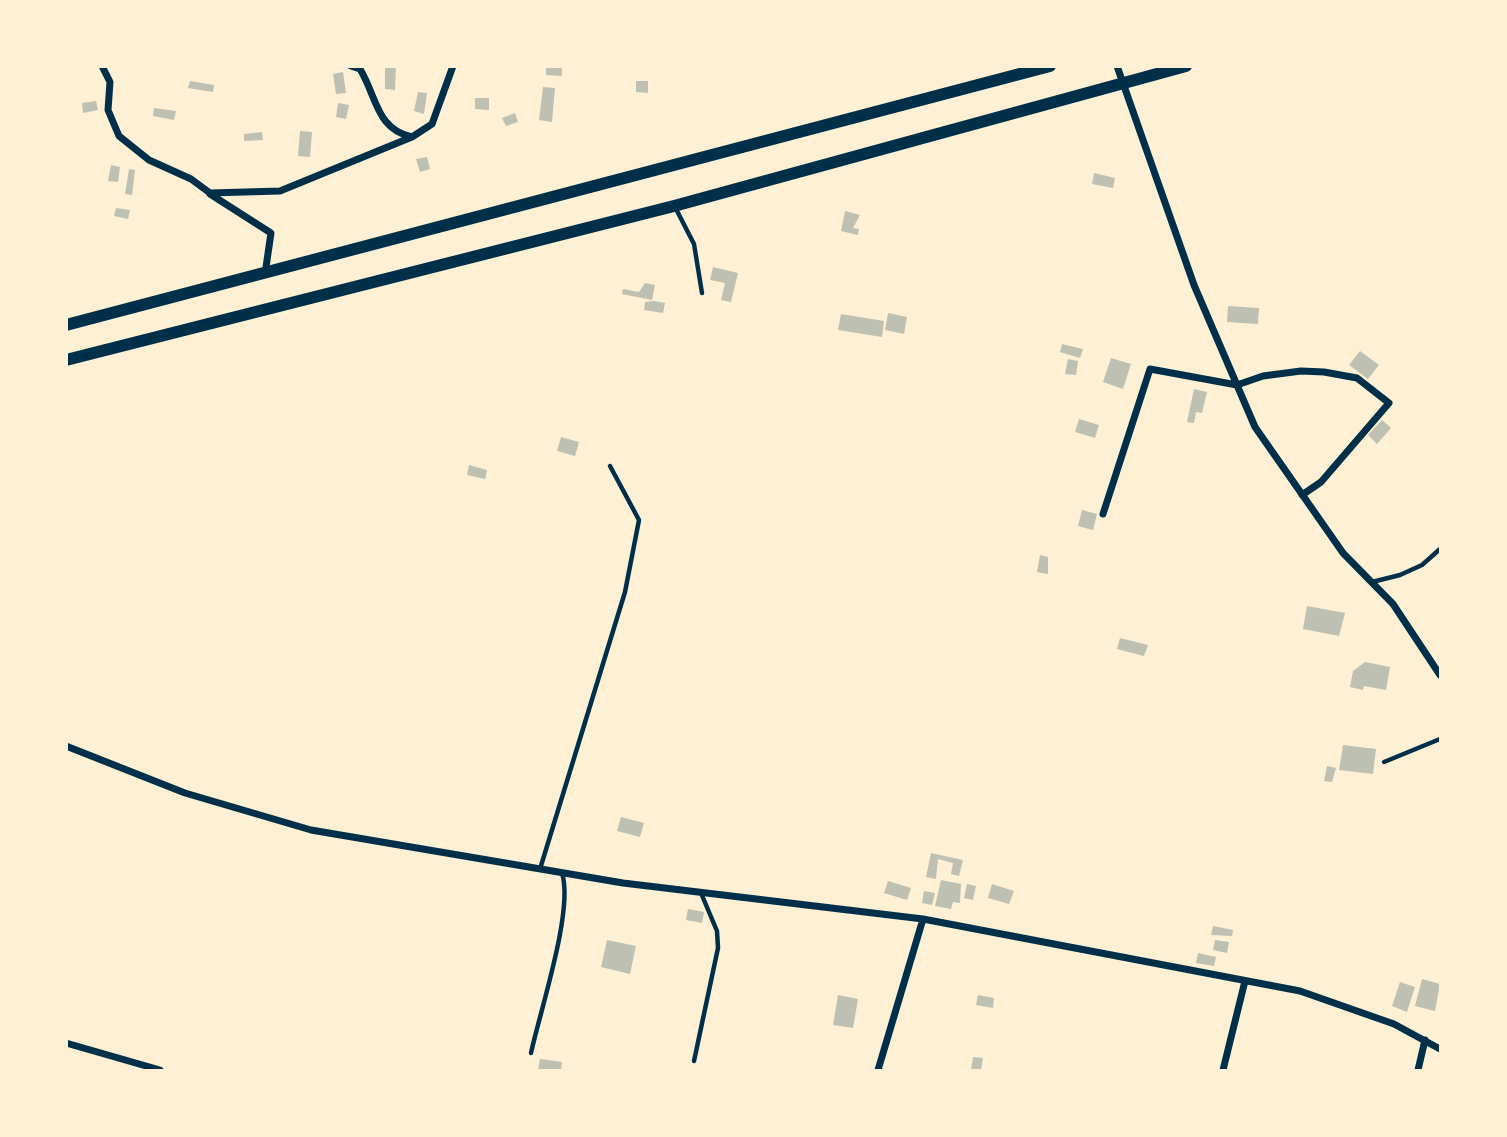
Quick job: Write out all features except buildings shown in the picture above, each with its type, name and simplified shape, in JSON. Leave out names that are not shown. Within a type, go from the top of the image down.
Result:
[{"type":"main road","points":[[66,325],[1025,70],[1050,66]]},
{"type":"main road","points":[[66,360],[674,206],[1186,66]]},
{"type":"street","points":[[102,66],[110,82],[108,110],[119,136],[149,160],[191,179],[271,233],[265,274]]},
{"type":"street","points":[[351,66],[360,69],[368,82],[385,124],[391,130],[412,137]]},
{"type":"street","points":[[210,193],[280,191],[412,137],[432,124],[453,66]]},
{"type":"street","points":[[1117,66],[1194,285],[1255,427],[1343,553],[1393,604],[1440,675]]},
{"type":"street","points":[[1103,514],[1150,369],[1237,385],[1281,374],[1324,372],[1357,379],[1389,403],[1321,482],[1302,495]]},
{"type":"street","points":[[66,746],[185,793],[310,830],[540,869],[923,919],[1300,991],[1394,1024],[1440,1049]]},
{"type":"street","points":[[878,1070],[923,919]]},
{"type":"street","points":[[1223,1070],[1245,981]]},
{"type":"street","points":[[1418,1070],[1425,1040]]},
{"type":"street","points":[[66,1043],[160,1070]]},
{"type":"lane","points":[[674,206],[694,244],[702,293]]},
{"type":"lane","points":[[540,869],[625,592],[639,520],[610,466]]},
{"type":"lane","points":[[1371,582],[1400,575],[1422,565],[1440,549]]},
{"type":"lane","points":[[1384,762],[1440,739]]},
{"type":"lane","points":[[531,1053],[562,920],[566,886],[561,872]]},
{"type":"lane","points":[[694,1061],[718,948],[717,930],[701,892]]}]
